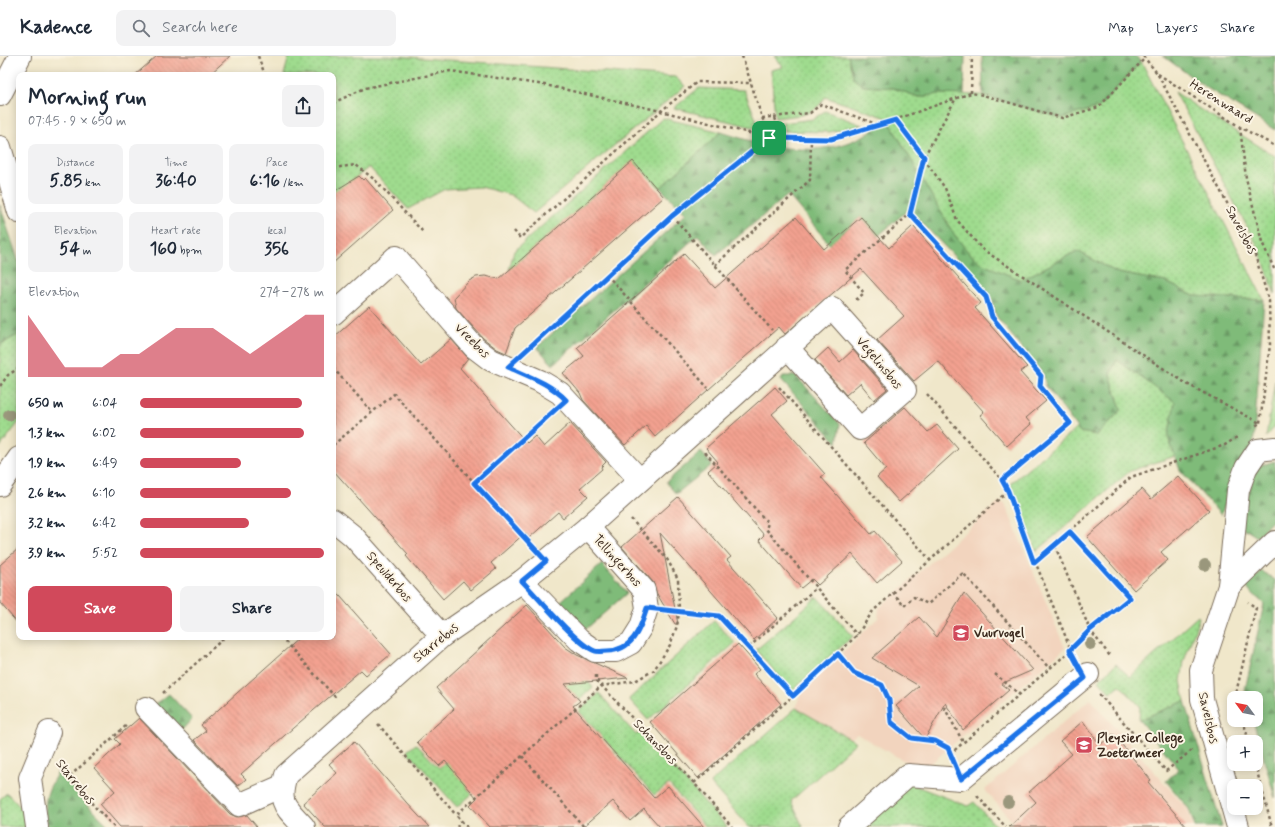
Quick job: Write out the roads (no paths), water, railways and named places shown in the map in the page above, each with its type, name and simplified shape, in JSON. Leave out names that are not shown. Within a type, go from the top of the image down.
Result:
[{"type":"street","points":[[0,95],[20,56]]},
{"type":"street","points":[[0,147],[16,202]]},
{"type":"street","name":"Vreebos","points":[[336,311],[396,257],[474,347],[491,360],[540,381],[560,394],[640,480]]},
{"type":"street","name":"Vegelinsbos","points":[[832,308],[905,390],[860,429],[787,348],[832,308]]},
{"type":"street","points":[[640,480],[787,348]]},
{"type":"street","name":"Savelsbos","points":[[1238,827],[1202,699],[1201,670],[1229,586],[1238,490],[1246,468],[1266,449]]},
{"type":"street","points":[[0,485],[16,462]]},
{"type":"street","name":"Starrebos","points":[[282,786],[286,775],[442,636],[522,581],[588,527],[640,480]]},
{"type":"street","name":"Speulderbos","points":[[336,522],[353,536],[442,636]]},
{"type":"street","name":"Tellingerbos","points":[[522,581],[579,640],[595,651],[616,651],[631,643],[641,627],[647,608],[644,590],[588,527]]},
{"type":"street","name":"Savelsbos","points":[[1229,586],[1275,542]]},
{"type":"street","points":[[849,827],[908,775],[961,779],[1086,676]]},
{"type":"street","points":[[146,708],[239,805],[282,786]]},
{"type":"street","points":[[37,827],[30,778],[49,732]]},
{"type":"street","points":[[282,786],[281,795],[284,805],[304,827]]},
{"type":"place","name":"Vuurvogel","points":[[961,633]]},
{"type":"place","name":"Pleysier College Zoetermeer","points":[[1084,745]]}]
